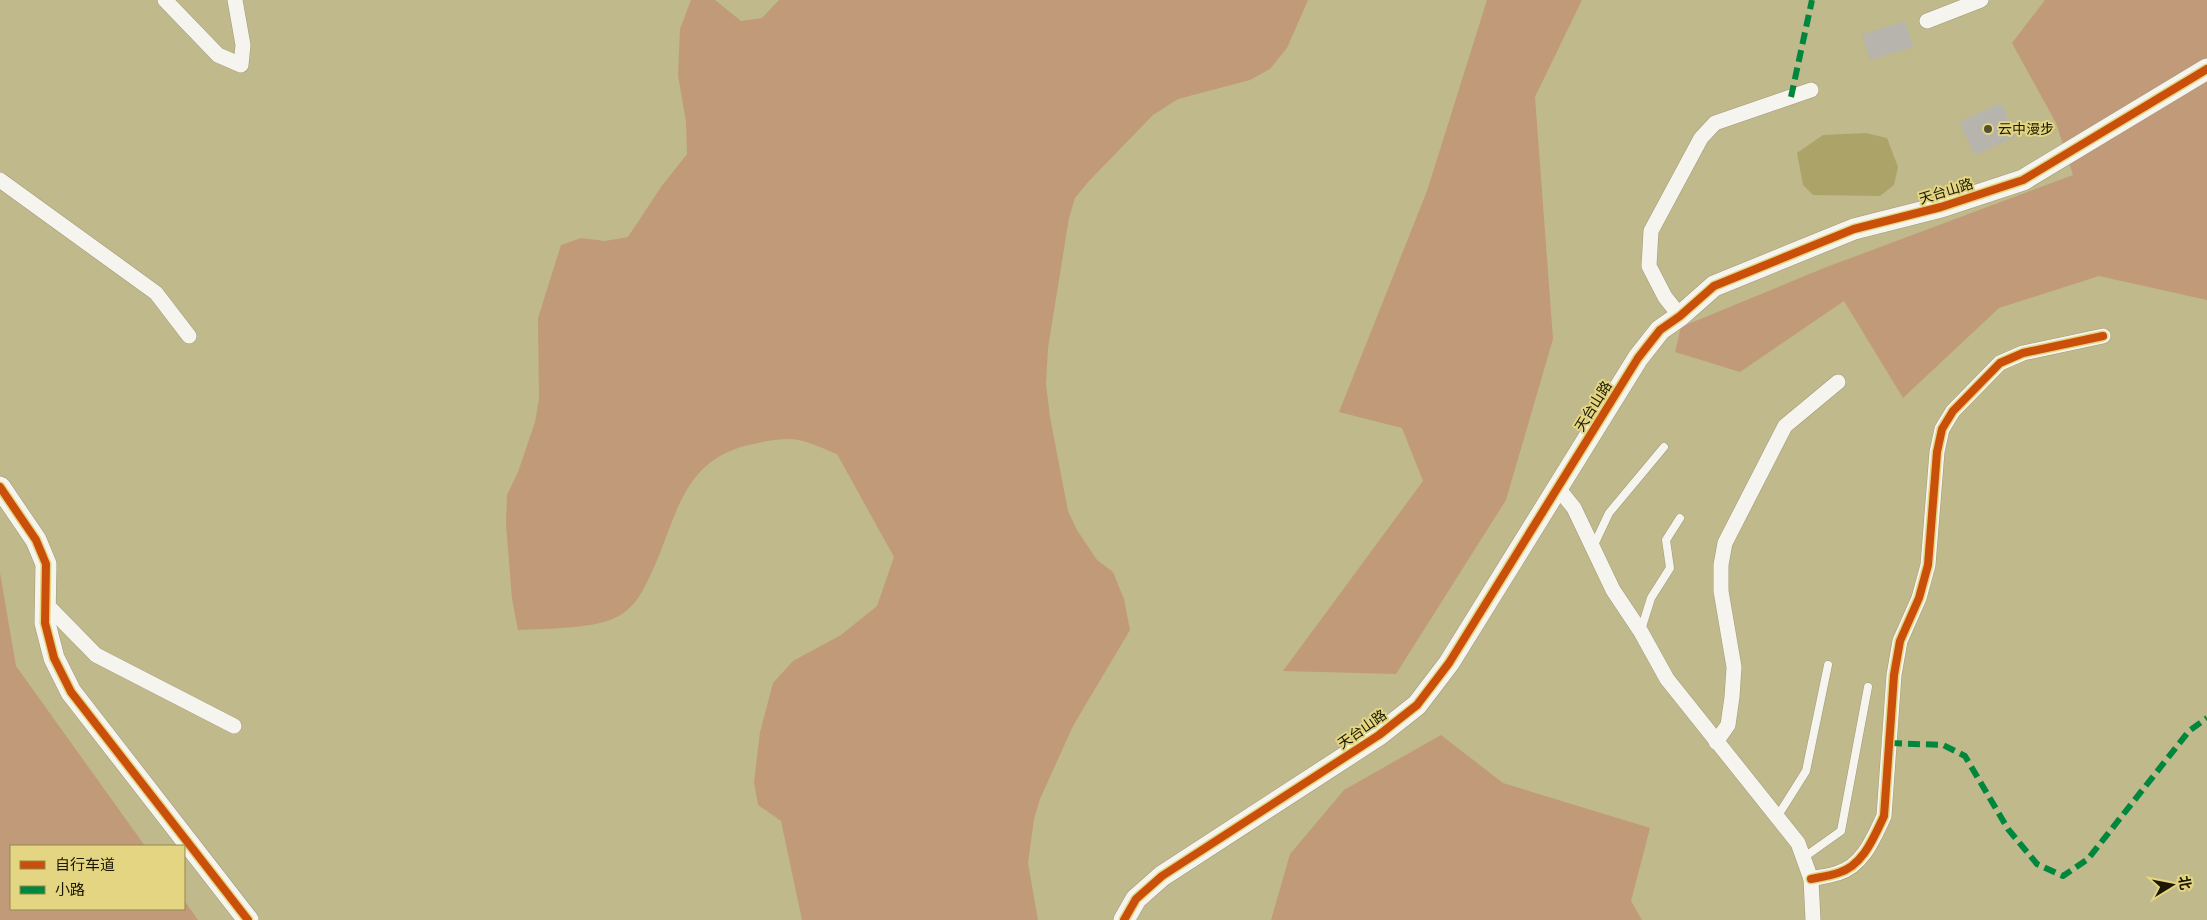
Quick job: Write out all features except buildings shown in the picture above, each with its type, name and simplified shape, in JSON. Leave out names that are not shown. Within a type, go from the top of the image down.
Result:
[{"type":"street","points":[[165,0],[218,55],[241,65],[243,45],[235,0]]},
{"type":"street","points":[[1927,21],[1980,0]]},
{"type":"street","name":"天台山路","points":[[1124,920],[1136,900],[1162,876],[1378,735],[1417,705],[1449,663],[1556,487],[1638,358],[1660,330],[1680,316],[1714,286],[1854,229],[1941,207],[2022,180],[2207,68]]},
{"type":"street","points":[[1680,316],[1666,297],[1649,266],[1651,232],[1701,138],[1715,123],[1811,90]]},
{"type":"street","points":[[0,180],[156,294],[189,336]]},
{"type":"street","points":[[1811,879],[1840,873],[1858,862],[1884,816],[1894,675],[1900,641],[1919,598],[1928,565],[1937,452],[1942,429],[1953,411],[2000,363],[2023,352],[2103,336]]},
{"type":"street","points":[[1716,742],[1728,725],[1734,667],[1721,591],[1721,565],[1726,544],[1785,426],[1838,382]]},
{"type":"street","points":[[0,487],[36,540],[46,564],[45,623],[54,658],[71,692],[248,920]]},
{"type":"street","points":[[1556,487],[1574,508],[1613,590],[1641,632],[1667,679],[1798,843],[1811,879],[1813,920]]},
{"type":"street","points":[[45,603],[96,655],[234,726]]},
{"type":"lane","points":[[1593,548],[1609,513],[1664,447]]},
{"type":"lane","points":[[1641,632],[1651,598],[1670,568],[1666,540],[1680,518]]},
{"type":"lane","points":[[1777,817],[1806,771],[1828,665]]},
{"type":"lane","points":[[1803,858],[1841,831],[1868,687]]},
{"type":"shaded area","points":[[691,0],[715,0],[741,21],[762,18],[779,0],[1308,0],[1287,48],[1270,69],[1250,80],[1178,99],[1153,115],[1075,198],[1069,218],[1048,348],[1046,384],[1050,417],[1068,511],[1077,530],[1097,560],[1113,572],[1124,599],[1130,630],[1073,726],[1040,799],[1034,819],[1028,863],[1038,920],[802,920],[781,821],[758,805],[754,782],[760,732],[773,683],[793,661],[841,635],[877,606],[894,557],[837,454],[808,442],[790,439],[771,440],[741,447],[720,456],[704,468],[691,483],[681,501],[658,559],[646,583],[638,598],[627,610],[612,619],[586,626],[518,630],[512,599],[506,524],[507,495],[518,472],[535,422],[539,399],[538,318],[561,245],[581,238],[605,241],[628,237],[661,187],[687,154],[686,122],[678,75],[680,29]]},
{"type":"shaded area","points":[[1487,0],[1582,0],[1535,97],[1553,339],[1506,500],[1396,674],[1283,671],[1423,481],[1402,428],[1339,412],[1427,191]]},
{"type":"shaded area","points":[[2045,0],[2207,0],[2207,300],[2099,276],[1999,308],[1903,398],[1844,301],[1740,372],[1675,352],[1681,327],[1824,268],[2073,175],[2056,123],[2012,43]]},
{"type":"shaded area","points":[[1866,133],[1887,138],[1898,167],[1894,185],[1880,196],[1813,195],[1803,185],[1797,153],[1823,135]]},
{"type":"shaded area","points":[[0,573],[16,666],[144,845],[10,845],[10,910],[185,910],[185,901],[198,920],[0,920]]},
{"type":"shaded area","points":[[1441,735],[1503,783],[1650,828],[1631,901],[1642,920],[1271,920],[1290,854],[1344,790]]},
{"type":"marked path","points":[[1791,97],[1812,0]]},
{"type":"marked path","points":[[1890,743],[1943,745],[1965,756],[2008,829],[2037,864],[2063,876],[2088,859],[2189,731],[2207,718]]},
{"type":"cycle path","points":[[1124,920],[1136,899],[1162,876],[1379,735],[1417,705],[1449,663],[1638,358],[1660,330],[1680,316],[1714,286],[1854,229],[1941,207],[2023,180],[2207,69]]},
{"type":"cycle path","points":[[1811,879],[1838,873],[1854,864],[1867,850],[1884,816],[1894,675],[1900,641],[1919,598],[1928,565],[1937,452],[1942,429],[1953,411],[2000,363],[2023,353],[2103,336]]},
{"type":"cycle path","points":[[0,487],[36,540],[46,564],[45,623],[54,658],[71,692],[248,920]]},
{"type":"place","name":"云中漫步","points":[[1988,129]]}]
